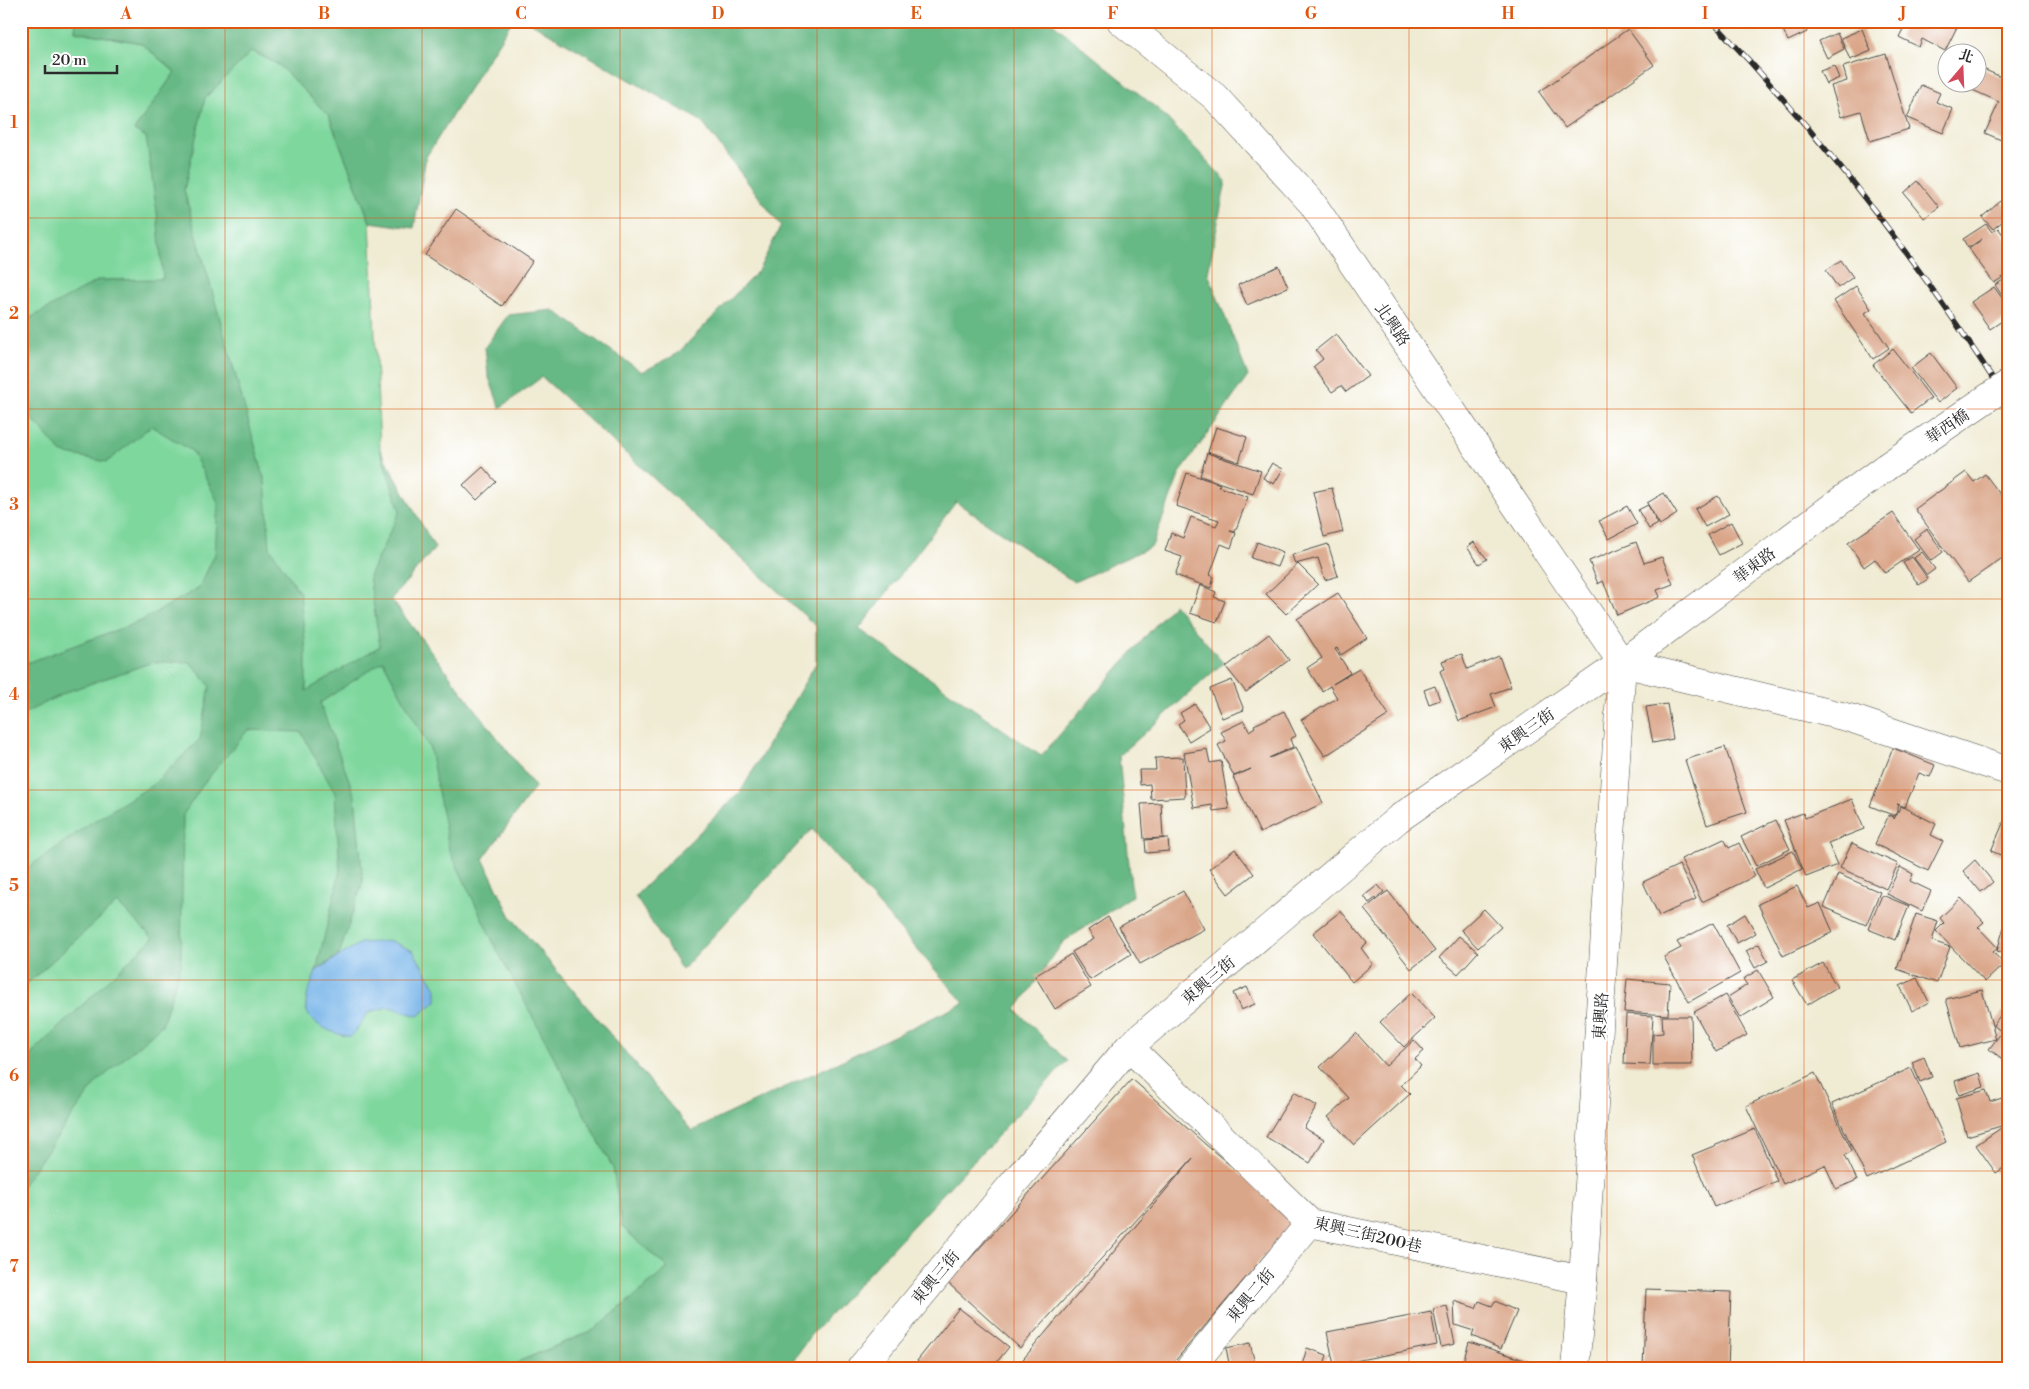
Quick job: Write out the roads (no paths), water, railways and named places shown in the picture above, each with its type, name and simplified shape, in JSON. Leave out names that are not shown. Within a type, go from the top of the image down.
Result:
[{"type":"street","name":"北興路","points":[[1121,21],[1215,97],[1312,203],[1622,664]]},
{"type":"street","name":"華西橋","points":[[1886,467],[2008,384]]},
{"type":"street","name":"華東路","points":[[1622,664],[1886,467]]},
{"type":"street","points":[[1622,664],[1850,718],[2008,770]]},
{"type":"street","name":"東興三街","points":[[861,1368],[993,1207],[1129,1047],[1398,819],[1622,664]]},
{"type":"street","name":"東興路","points":[[1575,1368],[1583,1280],[1622,664]]},
{"type":"street","name":"東興三街200巷","points":[[1129,1047],[1310,1223],[1583,1280]]},
{"type":"street","name":"東興二街","points":[[1190,1368],[1310,1223]]},
{"type":"water","points":[[391,941],[413,951],[436,988],[436,1001],[418,1016],[389,1007],[369,1012],[351,1037],[330,1031],[316,1023],[307,1012],[306,1001],[316,971],[360,943]]},
{"type":"railway","points":[[1712,21],[1793,111],[1869,204],[1941,301],[2008,402]]}]
